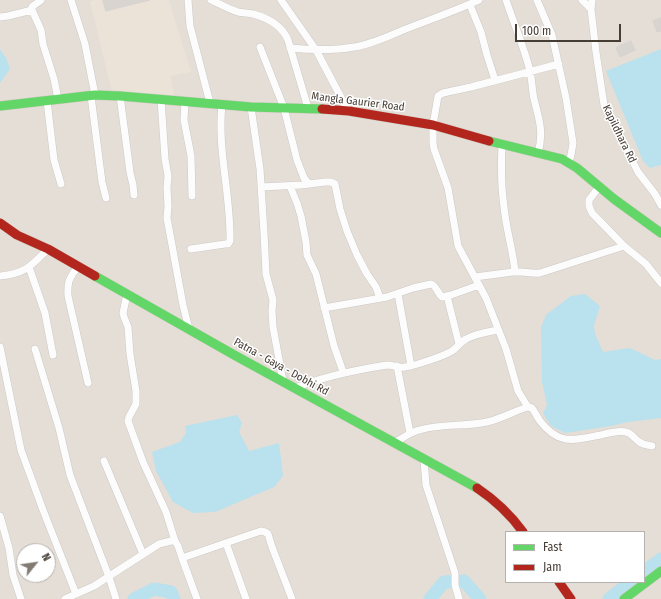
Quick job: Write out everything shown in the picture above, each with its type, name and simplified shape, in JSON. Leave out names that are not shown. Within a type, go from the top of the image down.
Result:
[{"type":"street","points":[[41,0],[33,5],[32,10],[41,30],[43,44],[54,79],[58,100]]},
{"type":"street","points":[[71,0],[85,44],[93,96],[102,182],[106,198]]},
{"type":"street","points":[[188,0],[190,26],[210,103]]},
{"type":"street","points":[[211,0],[233,10],[254,14],[269,20],[283,31],[286,35],[308,108]]},
{"type":"street","points":[[281,0],[316,50],[349,111]]},
{"type":"street","points":[[290,48],[316,50],[352,48],[370,43],[470,5],[478,0]]},
{"type":"street","points":[[506,0],[532,81],[541,129],[541,143],[538,154]]},
{"type":"street","points":[[537,0],[552,35],[566,98],[572,136],[572,150],[569,163]]},
{"type":"street","points":[[582,0],[585,4],[592,8]]},
{"type":"street","name":"Kapildhara Rd","points":[[592,0],[596,52],[604,105],[638,172],[655,194],[661,205]]},
{"type":"street","points":[[470,5],[482,32],[495,80]]},
{"type":"street","points":[[0,17],[32,10]]},
{"type":"street","points":[[260,47],[284,108],[297,160],[308,184]]},
{"type":"street","points":[[559,64],[440,94],[438,96],[433,125],[434,149],[448,188],[458,246],[476,277],[487,302],[506,349],[518,391],[528,407],[532,408],[543,425],[559,438],[571,440],[614,432],[628,432],[640,442],[652,446]]},
{"type":"street","name":"Mangla Gaurier Road","points":[[0,106],[93,96],[120,96],[251,107],[308,108],[349,111],[433,125],[502,145],[562,159],[579,170],[599,187],[661,233]]},
{"type":"street","points":[[120,96],[134,195]]},
{"type":"street","points":[[161,99],[165,159],[168,176],[167,218],[183,305],[189,329]]},
{"type":"street","points":[[47,101],[54,160],[61,184]]},
{"type":"street","points":[[185,101],[184,120],[191,156],[192,196]]},
{"type":"street","points":[[191,249],[228,244],[230,241],[221,130],[222,105]]},
{"type":"street","points":[[251,107],[260,169],[266,274],[273,300],[273,327],[283,381]]},
{"type":"street","points":[[502,145],[501,180],[515,272]]},
{"type":"street","points":[[261,187],[290,186],[325,182],[331,182],[334,184],[347,231],[357,256],[366,274],[376,287],[380,298]]},
{"type":"street","points":[[290,186],[299,209],[308,255],[316,274],[334,346],[343,372]]},
{"type":"street","points":[[599,187],[589,200],[589,206],[592,213],[624,246],[660,278]]},
{"type":"street","name":"Patna - Gaya - Dobhi Rd","points":[[0,223],[17,235],[48,249],[424,460],[475,487],[490,497],[511,517],[522,531]]},
{"type":"street","name":"Patna - Gaya - Dobhi Rd","points":[[0,233],[17,235]]},
{"type":"street","points":[[476,277],[515,272],[532,274],[540,273],[624,246]]},
{"type":"street","points":[[0,276],[17,274],[29,267],[48,249]]},
{"type":"street","points":[[78,266],[69,280],[68,296],[88,383]]},
{"type":"street","points":[[29,267],[45,313],[53,355]]},
{"type":"street","points":[[324,308],[398,294],[413,288],[431,284],[442,296],[448,296],[479,285]]},
{"type":"street","points":[[127,294],[123,313],[128,327],[130,354],[136,391],[136,404],[128,421],[143,462],[166,512],[175,542],[178,546],[197,599]]},
{"type":"street","points":[[398,294],[411,366]]},
{"type":"street","points":[[448,296],[459,344]]},
{"type":"street","points":[[295,388],[343,372],[387,364],[403,367],[411,366],[446,354],[472,336],[498,330]]},
{"type":"street","points":[[0,347],[21,450],[76,594]]},
{"type":"street","points":[[34,349],[59,428],[70,474],[110,577],[116,599]]},
{"type":"street","points":[[397,366],[410,434]]},
{"type":"street","points":[[394,443],[410,434],[426,428],[491,421],[528,407]]},
{"type":"street","points":[[424,460],[426,485],[456,576],[459,599]]},
{"type":"street","points":[[104,461],[144,554]]},
{"type":"street","points":[[0,516],[9,548],[13,575],[21,599]]},
{"type":"street","points":[[182,558],[261,531],[265,532],[268,534],[292,599]]},
{"type":"street","points":[[65,599],[110,577],[159,544],[171,541],[175,542]]},
{"type":"street","points":[[226,543],[246,599]]},
{"type":"street","points":[[624,599],[660,572]]},
{"type":"street","points":[[560,583],[570,599]]},
{"type":"shaded area","points":[[0,0],[661,0],[661,599],[0,599]]},
{"type":"shaded area","points":[[169,0],[191,72],[171,76],[174,96],[112,93],[90,1]]},
{"type":"water","points":[[0,49],[7,60],[10,69],[0,83]]},
{"type":"water","points":[[661,49],[661,165],[650,168],[643,161],[606,71]]},
{"type":"water","points":[[585,294],[600,306],[594,325],[595,334],[603,352],[630,348],[655,360],[661,359],[661,418],[565,433],[551,426],[543,413],[547,405],[542,382],[541,327],[546,315],[571,296]]},
{"type":"water","points":[[237,415],[242,423],[239,432],[249,451],[279,443],[283,476],[274,487],[215,512],[193,513],[173,502],[156,471],[152,452],[180,442],[186,433],[185,426]]},
{"type":"building","points":[[103,0],[150,0],[106,11]]},
{"type":"building","points":[[661,18],[661,31],[657,32],[653,21]]},
{"type":"building","points":[[631,41],[635,50],[620,57],[616,48]]},
{"type":"waterway","points":[[645,571],[661,559]]},
{"type":"waterway","points":[[430,599],[444,582],[464,581],[480,599]]},
{"type":"waterway","points":[[609,599],[630,583]]},
{"type":"waterway","points":[[134,599],[154,589],[171,592],[174,599]]},
{"type":"traffic: fast","points":[[0,106],[95,95],[251,107],[322,109]]},
{"type":"traffic: fast","points":[[489,141],[562,159],[577,168],[614,199],[661,233]]},
{"type":"traffic: fast","points":[[95,276],[236,356],[477,488]]},
{"type":"traffic: fast","points":[[624,599],[661,571]]},
{"type":"traffic: jam","points":[[322,109],[349,111],[433,125],[489,141]]},
{"type":"traffic: jam","points":[[0,223],[17,235],[48,249],[95,276]]},
{"type":"traffic: jam","points":[[477,488],[502,508],[522,531]]},
{"type":"traffic: jam","points":[[560,583],[571,599]]}]
